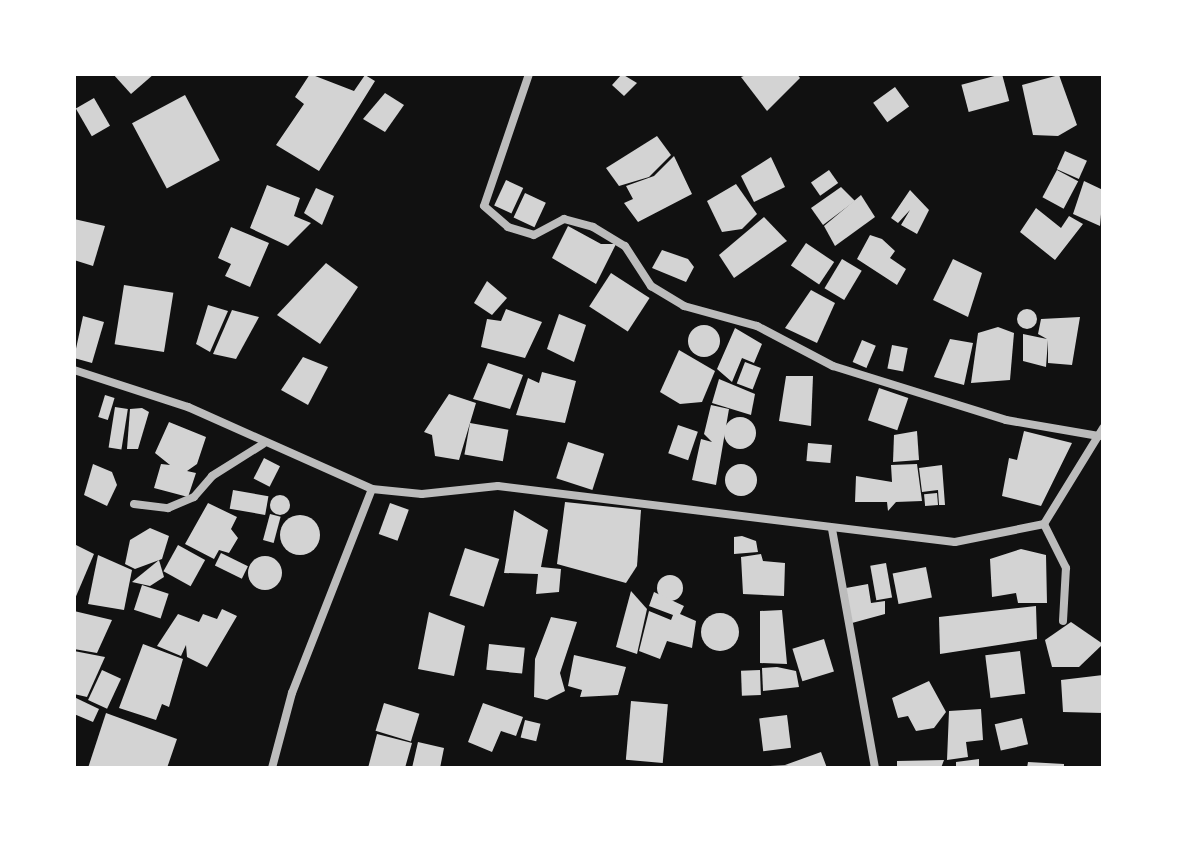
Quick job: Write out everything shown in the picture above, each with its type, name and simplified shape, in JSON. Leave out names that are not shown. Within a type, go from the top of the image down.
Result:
[{"type":"street","points":[[74,370],[188,407],[263,444],[372,489],[422,494],[498,486],[955,542],[1044,524],[1101,432],[1006,420],[833,366],[757,326],[684,306],[651,286],[625,246],[593,227],[564,219],[534,235],[508,227],[484,206],[529,74]]},
{"type":"street","points":[[134,504],[168,508],[194,497],[212,476],[263,444]]},
{"type":"street","points":[[272,768],[292,693],[372,489]]},
{"type":"street","points":[[1044,524],[1066,568],[1063,621]]},
{"type":"street","points":[[832,529],[875,768]]},
{"type":"building","points":[[113,74],[154,74],[131,94]]},
{"type":"building","points":[[310,74],[354,91],[365,75],[375,81],[319,171],[276,145],[304,104],[295,97]]},
{"type":"building","points":[[622,74],[637,83],[624,96],[612,85]]},
{"type":"building","points":[[749,74],[797,74],[800,78],[767,111],[741,77]]},
{"type":"building","points":[[1002,74],[1009,101],[969,112],[961,85]]},
{"type":"building","points":[[1059,75],[1077,125],[1058,136],[1033,135],[1022,85]]},
{"type":"building","points":[[895,87],[909,106],[887,122],[873,103]]},
{"type":"building","points":[[385,93],[404,105],[385,132],[363,119]]},
{"type":"building","points":[[185,95],[220,160],[167,189],[132,123]]},
{"type":"building","points":[[94,98],[110,126],[92,136],[76,108]]},
{"type":"building","points":[[657,136],[671,155],[649,177],[619,186],[606,168]]},
{"type":"building","points":[[1065,151],[1087,161],[1079,179],[1057,169]]},
{"type":"building","points":[[674,156],[692,194],[638,222],[624,203],[633,199],[626,186],[654,176]]},
{"type":"building","points":[[771,157],[785,187],[754,202],[741,176]]},
{"type":"building","points":[[829,170],[838,183],[820,196],[811,183]]},
{"type":"building","points":[[1057,170],[1078,181],[1064,209],[1042,197]]},
{"type":"building","points":[[506,180],[523,188],[511,213],[494,205]]},
{"type":"building","points":[[1084,181],[1103,190],[1100,226],[1073,214]]},
{"type":"building","points":[[736,184],[757,214],[742,229],[722,232],[707,201]]},
{"type":"building","points":[[267,185],[300,198],[294,216],[311,223],[288,246],[250,228]]},
{"type":"building","points":[[841,187],[855,201],[823,225],[811,208]]},
{"type":"building","points":[[316,188],[334,196],[322,225],[304,213]]},
{"type":"building","points":[[910,190],[929,210],[917,234],[901,225],[910,210],[898,223],[891,218]]},
{"type":"building","points":[[525,193],[546,203],[534,227],[514,217]]},
{"type":"building","points":[[861,195],[875,217],[835,246],[824,226]]},
{"type":"building","points":[[1036,208],[1061,228],[1069,216],[1083,224],[1055,260],[1020,232]]},
{"type":"building","points":[[764,217],[787,241],[734,278],[719,255]]},
{"type":"building","points":[[74,219],[105,226],[93,266],[74,260]]},
{"type":"building","points":[[568,226],[601,244],[616,244],[596,284],[552,258]]},
{"type":"building","points":[[231,227],[269,243],[250,287],[225,276],[231,264],[218,258]]},
{"type":"building","points":[[870,235],[882,239],[895,251],[890,258],[906,269],[897,285],[857,259]]},
{"type":"building","points":[[806,243],[834,262],[819,284],[791,265]]},
{"type":"building","points":[[662,250],[688,259],[694,267],[686,282],[652,268]]},
{"type":"building","points":[[842,259],[862,271],[844,300],[824,288]]},
{"type":"building","points":[[953,259],[982,273],[968,317],[933,300]]},
{"type":"building","points":[[326,263],[358,287],[320,344],[277,315]]},
{"type":"building","points":[[611,273],[650,298],[628,332],[589,307]]},
{"type":"building","points":[[487,281],[507,298],[492,315],[474,303]]},
{"type":"building","points":[[124,285],[173,293],[164,352],[115,344]]},
{"type":"building","points":[[811,290],[835,303],[817,343],[785,328]]},
{"type":"building","points":[[208,305],[228,311],[210,352],[196,344]]},
{"type":"building","points":[[506,309],[542,322],[525,358],[481,347],[487,319],[501,321]]},
{"type":"building","points":[[1027,309],[1034,312],[1037,319],[1034,326],[1027,329],[1020,326],[1017,319],[1020,312]]},
{"type":"building","points":[[232,310],[259,317],[236,359],[213,354]]},
{"type":"building","points":[[559,314],[586,325],[574,362],[547,349]]},
{"type":"building","points":[[83,316],[104,322],[92,363],[74,358]]},
{"type":"building","points":[[1080,317],[1072,365],[1048,363],[1048,340],[1046,367],[1023,361],[1023,334],[1047,339],[1038,334],[1041,319]]},
{"type":"building","points":[[704,325],[715,330],[720,341],[715,352],[704,357],[693,352],[688,341],[693,330]]},
{"type":"building","points":[[998,327],[1014,333],[1010,380],[971,383],[978,333]]},
{"type":"building","points":[[735,328],[762,344],[754,363],[742,358],[732,382],[717,369]]},
{"type":"building","points":[[950,339],[973,343],[964,385],[934,377]]},
{"type":"building","points":[[862,340],[876,346],[866,368],[853,362]]},
{"type":"building","points":[[892,345],[908,348],[903,372],[887,369]]},
{"type":"building","points":[[679,350],[715,371],[702,402],[680,404],[660,392]]},
{"type":"building","points":[[303,357],[328,367],[308,405],[281,390]]},
{"type":"building","points":[[745,362],[761,368],[753,390],[737,383]]},
{"type":"building","points":[[488,363],[523,375],[510,409],[473,399]]},
{"type":"building","points":[[542,372],[576,381],[565,423],[516,415],[528,378],[539,383]]},
{"type":"building","points":[[786,376],[813,376],[811,426],[779,421]]},
{"type":"building","points":[[719,379],[755,394],[751,415],[712,403]]},
{"type":"building","points":[[879,388],[908,398],[897,430],[868,420]]},
{"type":"building","points":[[449,394],[476,403],[459,460],[435,456],[432,435],[424,432]]},
{"type":"building","points":[[105,395],[115,398],[108,420],[98,417]]},
{"type":"building","points":[[711,405],[729,409],[716,485],[692,480],[701,439],[712,442],[704,434]]},
{"type":"building","points":[[115,407],[128,409],[121,450],[109,447]]},
{"type":"building","points":[[142,408],[149,412],[138,449],[127,449],[130,409]]},
{"type":"building","points":[[740,417],[751,422],[756,433],[751,444],[740,449],[729,444],[724,433],[729,422]]},
{"type":"building","points":[[169,422],[206,437],[197,464],[187,471],[196,473],[188,497],[154,488],[161,464],[170,465],[155,453]]},
{"type":"building","points":[[470,423],[508,430],[503,461],[464,455]]},
{"type":"building","points":[[678,425],[698,432],[688,460],[668,453]]},
{"type":"building","points":[[917,431],[919,460],[893,462],[894,435]]},
{"type":"building","points":[[1024,431],[1072,443],[1041,506],[1002,496],[1009,458],[1017,460]]},
{"type":"building","points":[[568,442],[604,454],[592,490],[556,478]]},
{"type":"building","points":[[808,443],[832,445],[830,463],[806,461]]},
{"type":"building","points":[[264,458],[280,466],[270,487],[254,478]]},
{"type":"building","points":[[93,464],[112,472],[117,485],[107,506],[84,495]]},
{"type":"building","points":[[741,464],[752,469],[757,480],[752,491],[741,496],[730,491],[725,480],[730,469]]},
{"type":"building","points":[[917,464],[922,501],[896,502],[888,511],[887,502],[855,502],[856,476],[892,482],[891,465]]},
{"type":"building","points":[[942,465],[945,505],[939,505],[938,490],[922,492],[919,468]]},
{"type":"building","points":[[233,490],[268,496],[265,515],[230,509]]},
{"type":"building","points":[[937,493],[938,505],[925,506],[924,494]]},
{"type":"building","points":[[276,495],[284,495],[290,505],[284,515],[276,515],[270,509],[270,501]]},
{"type":"building","points":[[565,502],[641,510],[637,566],[626,583],[557,564]]},
{"type":"building","points":[[208,503],[237,517],[231,529],[238,538],[229,553],[219,550],[214,559],[185,544]]},
{"type":"building","points":[[390,503],[409,510],[398,541],[379,534]]},
{"type":"building","points":[[514,510],[548,530],[541,567],[561,569],[559,592],[536,594],[538,574],[504,573]]},
{"type":"building","points":[[270,514],[281,517],[274,543],[263,540]]},
{"type":"building","points":[[300,515],[314,521],[320,535],[314,549],[300,555],[286,549],[280,535],[286,521]]},
{"type":"building","points":[[150,528],[169,536],[162,559],[135,569],[125,564],[130,540]]},
{"type":"building","points":[[742,536],[756,541],[758,552],[734,554],[734,537]]},
{"type":"building","points":[[74,544],[94,554],[74,601]]},
{"type":"building","points":[[178,545],[205,560],[191,586],[163,571]]},
{"type":"building","points":[[465,548],[499,559],[484,607],[450,596]]},
{"type":"building","points":[[1021,549],[1046,555],[1047,603],[1018,603],[1016,593],[992,597],[990,559]]},
{"type":"building","points":[[221,553],[248,566],[242,579],[215,566]]},
{"type":"building","points":[[761,554],[763,561],[785,563],[784,596],[743,594],[741,557]]},
{"type":"building","points":[[98,555],[132,570],[124,610],[88,604]]},
{"type":"building","points":[[265,556],[277,561],[282,573],[277,585],[265,590],[253,585],[248,573],[253,561]]},
{"type":"building","points":[[159,560],[164,577],[150,586],[132,582]]},
{"type":"building","points":[[886,563],[892,597],[876,600],[870,566]]},
{"type":"building","points":[[926,567],[932,597],[899,604],[893,573]]},
{"type":"building","points":[[670,575],[679,579],[683,588],[679,597],[670,601],[661,597],[657,588],[661,579]]},
{"type":"building","points":[[868,584],[871,603],[885,601],[885,614],[852,623],[846,588]]},
{"type":"building","points":[[142,585],[169,594],[161,618],[134,610]]},
{"type":"building","points":[[631,591],[647,609],[637,654],[616,647]]},
{"type":"building","points":[[654,592],[684,606],[680,614],[696,621],[692,648],[667,641],[660,659],[639,651],[649,611],[671,620],[673,615],[649,606]]},
{"type":"building","points":[[1036,606],[1037,639],[940,654],[939,617]]},
{"type":"building","points":[[222,609],[237,616],[207,667],[187,657],[186,645],[181,656],[157,646],[178,614],[199,622],[203,614],[217,619]]},
{"type":"building","points":[[782,610],[787,664],[760,663],[760,611]]},
{"type":"building","points":[[74,611],[112,620],[97,653],[74,649]]},
{"type":"building","points":[[429,612],[465,626],[454,676],[418,669]]},
{"type":"building","points":[[720,613],[733,619],[739,632],[733,645],[720,651],[707,645],[701,632],[707,619]]},
{"type":"building","points":[[551,617],[577,622],[560,673],[565,691],[547,700],[534,697],[535,659]]},
{"type":"building","points":[[1071,622],[1103,644],[1079,667],[1052,667],[1045,640]]},
{"type":"building","points":[[824,639],[834,672],[802,681],[792,649]]},
{"type":"building","points":[[143,644],[183,659],[169,707],[162,704],[156,720],[119,708]]},
{"type":"building","points":[[489,644],[525,648],[522,674],[486,670]]},
{"type":"building","points":[[74,651],[105,657],[87,697],[74,694]]},
{"type":"building","points":[[1020,651],[1025,694],[991,698],[985,655]]},
{"type":"building","points":[[574,655],[626,667],[618,695],[580,697],[582,690],[568,686]]},
{"type":"building","points":[[762,668],[796,671],[799,687],[763,691]]},
{"type":"building","points":[[102,670],[121,679],[107,709],[88,700]]},
{"type":"building","points":[[760,670],[761,695],[742,696],[741,671]]},
{"type":"building","points":[[1103,675],[1103,713],[1063,712],[1061,680]]},
{"type":"building","points":[[929,681],[946,712],[934,728],[916,731],[908,716],[898,718],[892,698]]},
{"type":"building","points":[[76,698],[99,709],[93,722],[74,714]]},
{"type":"building","points":[[631,701],[668,704],[663,763],[626,760]]},
{"type":"building","points":[[384,703],[419,714],[411,742],[376,731]]},
{"type":"building","points":[[483,703],[523,717],[516,736],[501,731],[492,752],[468,742]]},
{"type":"building","points":[[981,709],[983,740],[966,742],[968,757],[947,760],[949,711]]},
{"type":"building","points":[[106,713],[177,739],[167,768],[88,768]]},
{"type":"building","points":[[787,715],[791,748],[763,751],[759,718]]},
{"type":"building","points":[[1022,718],[1028,744],[1001,751],[995,724]]},
{"type":"building","points":[[525,720],[541,724],[536,741],[521,737]]},
{"type":"building","points":[[377,734],[412,743],[405,768],[368,768]]},
{"type":"building","points":[[418,742],[444,748],[440,768],[412,768]]},
{"type":"building","points":[[821,752],[827,768],[770,765],[785,765]]},
{"type":"building","points":[[979,759],[979,768],[956,768],[956,762]]},
{"type":"building","points":[[944,760],[941,768],[897,768],[897,761]]},
{"type":"building","points":[[1028,762],[1064,764],[1064,768],[1027,768]]}]
